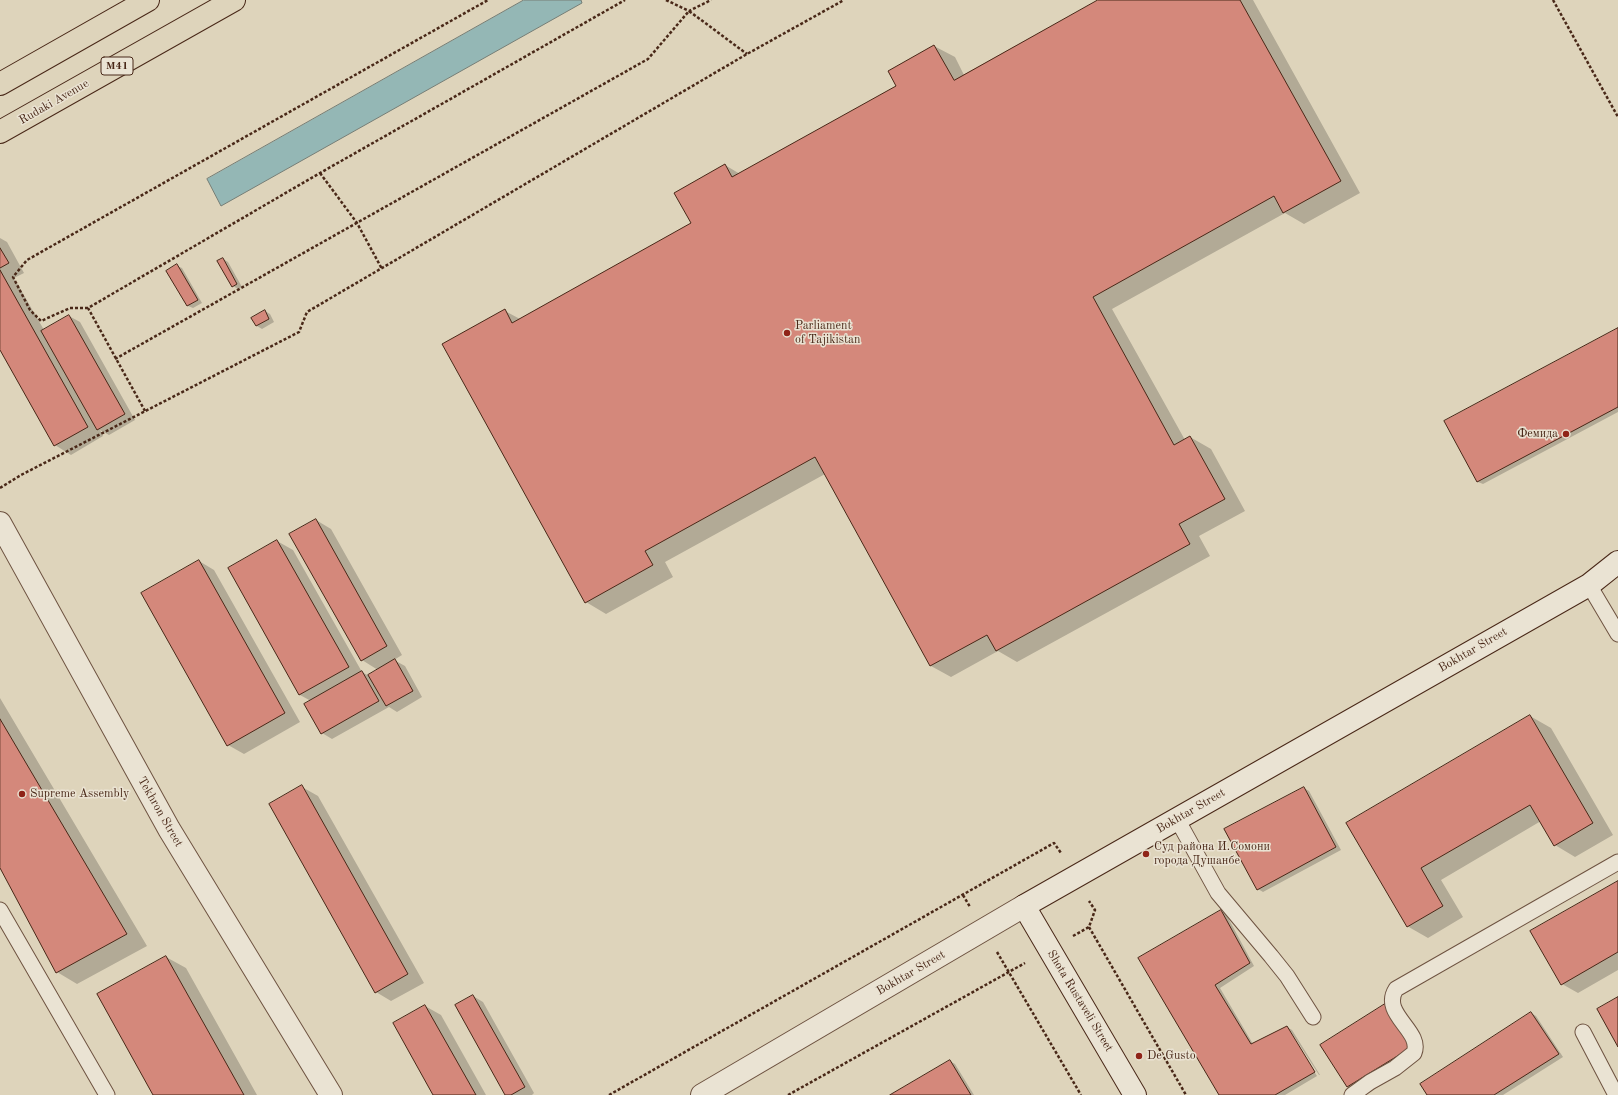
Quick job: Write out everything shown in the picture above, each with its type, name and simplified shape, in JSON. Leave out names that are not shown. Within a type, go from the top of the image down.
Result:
[{"type":"highway","points":[[0,84],[148,0]]},
{"type":"highway","name":"Rudaki Avenue","points":[[0,132],[234,0]]},
{"type":"street","name":"Tekhron Street","points":[[0,523],[169,829],[331,1095]]},
{"type":"street","name":"Bokhtar Street","points":[[702,1095],[1024,906],[1589,585],[1618,562]]},
{"type":"street","name":"Shota Rustaveli Street","points":[[1024,906],[1135,1095]]},
{"type":"lane","points":[[1589,585],[1618,634]]},
{"type":"lane","points":[[1177,819],[1218,893],[1287,976],[1313,1017]]},
{"type":"lane","points":[[1352,1095],[1411,1057],[1416,1049],[1414,1040],[1393,1007],[1392,999],[1396,988],[1618,862]]},
{"type":"lane","points":[[0,910],[5,930],[107,1095]]},
{"type":"lane","points":[[1583,1032],[1616,1095]]},
{"type":"path","points":[[488,0],[26,260],[13,277],[30,310],[41,321],[70,308],[88,308],[320,173],[625,0]]},
{"type":"path","points":[[666,0],[689,11],[747,54]]},
{"type":"path","points":[[115,359],[648,59],[689,11],[711,0]]},
{"type":"path","points":[[0,488],[22,475],[299,332],[307,312],[747,54],[844,0]]},
{"type":"path","points":[[1553,0],[1618,117]]},
{"type":"path","points":[[320,173],[357,223],[382,269]]},
{"type":"path","points":[[88,308],[115,359],[146,411]]},
{"type":"path","points":[[609,1095],[1054,843]]},
{"type":"path","points":[[963,895],[1081,1095]]},
{"type":"path","points":[[788,1095],[1089,927],[1094,910]]},
{"type":"path","points":[[1089,927],[1186,1095]]},
{"type":"water","points":[[524,0],[581,0],[582,3],[221,206],[207,179]]},
{"type":"building","name":"Parliament of Tajikistan","points":[[1098,0],[1240,0],[1341,181],[1283,213],[1274,196],[1093,297],[1174,445],[1190,436],[1225,499],[1179,524],[1190,544],[996,651],[987,635],[930,666],[815,457],[645,551],[653,565],[585,603],[442,344],[505,309],[512,323],[691,223],[674,193],[725,164],[732,177],[896,86],[888,71],[934,45],[954,80]]},
{"type":"building","points":[[0,248],[9,263],[0,268]]},
{"type":"building","points":[[223,258],[237,284],[232,287],[217,261]]},
{"type":"building","points":[[177,264],[198,300],[187,306],[166,271]]},
{"type":"building","points":[[0,270],[88,427],[54,446],[0,350]]},
{"type":"building","points":[[265,310],[269,319],[256,326],[251,318]]},
{"type":"building","points":[[69,315],[125,414],[97,430],[41,331]]},
{"type":"building","points":[[1618,328],[1618,407],[1477,482],[1444,421]]},
{"type":"building","points":[[316,519],[387,646],[361,661],[289,534]]},
{"type":"building","points":[[277,540],[349,667],[299,695],[228,568]]},
{"type":"building","points":[[199,560],[285,713],[227,746],[141,593]]},
{"type":"building","points":[[395,659],[413,691],[386,706],[368,675]]},
{"type":"building","points":[[362,671],[379,701],[321,734],[304,704]]},
{"type":"building","points":[[1530,715],[1593,823],[1554,846],[1530,805],[1421,868],[1443,906],[1407,927],[1346,823]]},
{"type":"building","name":"Supreme Assembly","points":[[0,719],[127,934],[56,973],[0,868]]},
{"type":"building","points":[[302,785],[408,974],[375,993],[269,804]]},
{"type":"building","points":[[1304,787],[1336,847],[1257,890],[1224,829]]},
{"type":"building","points":[[1618,881],[1618,952],[1561,985],[1530,931]]},
{"type":"building","points":[[1221,910],[1250,963],[1215,985],[1251,1044],[1287,1026],[1315,1072],[1275,1095],[1219,1095],[1138,958]]},
{"type":"building","points":[[166,956],[244,1095],[153,1095],[97,994]]},
{"type":"building","points":[[473,995],[525,1087],[511,1095],[505,1095],[455,1005]]},
{"type":"building","points":[[1618,997],[1618,1047],[1597,1009]]},
{"type":"building","points":[[1385,1004],[1412,1047],[1347,1087],[1320,1045]]},
{"type":"building","points":[[425,1005],[476,1095],[433,1095],[393,1023]]},
{"type":"building","points":[[1531,1012],[1559,1054],[1494,1095],[1427,1095],[1420,1084]]},
{"type":"building","points":[[950,1060],[971,1095],[890,1095]]},
{"type":"place","name":"Parliament of Tajikistan","points":[[787,333]]},
{"type":"place","name":"Фемида","points":[[1566,434]]},
{"type":"place","name":"Supreme Assembly","points":[[22,794]]},
{"type":"place","name":"Суд района И.Сомони города Душанбе","points":[[1146,854]]},
{"type":"place","name":"De Gusto","points":[[1139,1056]]}]
